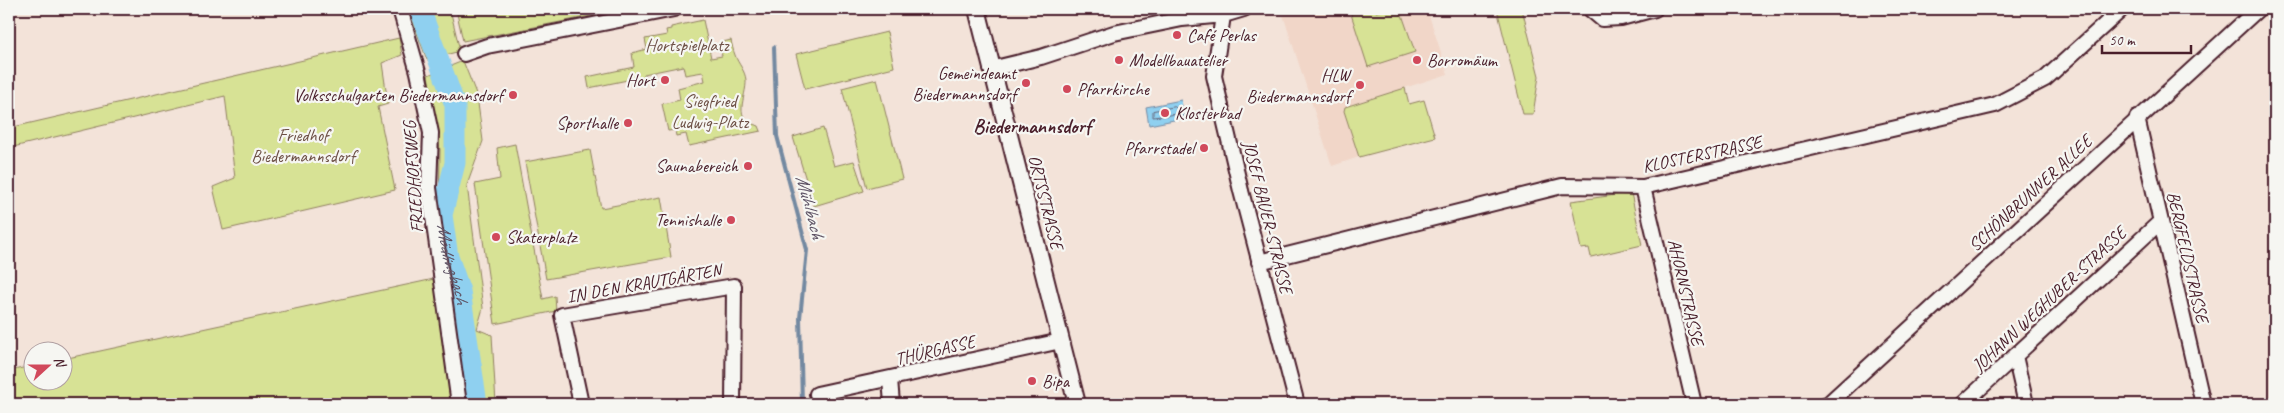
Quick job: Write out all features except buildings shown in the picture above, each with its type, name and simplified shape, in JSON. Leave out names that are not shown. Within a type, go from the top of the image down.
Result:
[{"type":"street","name":"FRIEDHOFSWEG","points":[[400,9],[418,72],[432,133],[429,188],[460,404]]},
{"type":"street","points":[[464,54],[487,46],[674,9]]},
{"type":"street","name":"ORTSSTRASSE","points":[[977,9],[1077,404]]},
{"type":"street","points":[[991,69],[1040,57],[1114,33],[1244,9]]},
{"type":"street","points":[[1590,9],[1602,19],[1620,18],[1655,9]]},
{"type":"street","name":"KLOSTERSTRASSE","points":[[1259,262],[1562,186],[1643,187],[1996,105],[2045,79],[2122,9]]},
{"type":"street","name":"SCHÖNBRUNNER ALLEE","points":[[1828,404],[2137,118],[2258,9]]},
{"type":"street","name":"JOSEF BAUER-STRASSE","points":[[1224,12],[1214,76],[1259,262],[1297,404]]},
{"type":"street","name":"BERGFELDSTRASSE","points":[[2137,118],[2203,404]]},
{"type":"street","name":"AHORNSTRASSE","points":[[1643,187],[1694,404]]},
{"type":"street","name":"JOHANN WEGHUBER-STRASSE","points":[[1963,404],[2160,222]]},
{"type":"street","name":"IN DEN KRAUTGÄRTEN","points":[[581,404],[562,315],[734,286],[733,404]]},
{"type":"street","name":"THÜRGASSE","points":[[817,394],[1061,341]]},
{"type":"street","points":[[2015,356],[2026,404]]},
{"type":"street","points":[[890,379],[892,404]]},
{"type":"shaded area","name":"HLW Biedermannsdorf","points":[[1304,9],[1427,9],[1448,74],[1345,107],[1344,111],[1359,157],[1332,166],[1283,15]]},
{"type":"green space","points":[[408,9],[450,9],[460,51],[427,60]]},
{"type":"green space","points":[[456,9],[627,9],[463,41]]},
{"type":"green space","points":[[1366,9],[1375,9],[1376,12],[1400,9],[1415,52],[1368,67],[1351,14]]},
{"type":"green space","points":[[1497,9],[1522,9],[1539,76],[1533,114],[1523,114]]},
{"type":"green space","points":[[703,20],[711,58],[722,56],[719,43],[731,40],[734,53],[746,80],[742,113],[750,123],[759,126],[761,131],[689,146],[686,134],[676,136],[675,130],[668,131],[662,104],[680,100],[678,88],[705,81],[703,72],[685,75],[683,66],[644,74],[646,82],[639,84],[637,78],[589,88],[587,77],[634,67],[632,53],[647,49],[645,39],[667,35],[666,30],[671,29],[671,27]]},
{"type":"green space","points":[[887,32],[894,67],[805,89],[796,54]]},
{"type":"green space","name":"Friedhof Biedermannsdorf","points":[[399,38],[402,55],[382,63],[388,104],[378,107],[395,190],[223,230],[213,187],[235,178],[225,96],[9,148],[9,128]]},
{"type":"green space","points":[[463,61],[477,96],[483,141],[467,185],[483,308],[477,329],[492,335],[496,404],[470,404],[439,218],[440,150],[428,75]]},
{"type":"green space","points":[[877,79],[902,179],[867,188],[842,88]]},
{"type":"green space","points":[[1405,88],[1409,104],[1424,100],[1435,137],[1359,157],[1344,111],[1345,107]]},
{"type":"green space","points":[[823,128],[834,166],[854,161],[864,191],[814,206],[793,137]]},
{"type":"green space","points":[[515,144],[543,299],[555,296],[556,311],[495,324],[475,184],[500,179],[497,148]]},
{"type":"green space","points":[[590,150],[601,208],[661,197],[671,257],[546,279],[525,162]]},
{"type":"green space","points":[[1631,193],[1642,245],[1591,257],[1589,248],[1581,249],[1571,201]]},
{"type":"green space","points":[[434,279],[454,404],[9,404],[9,371],[22,368],[22,390],[72,390],[72,357]]},
{"type":"water","name":"Klosterbad","points":[[1181,100],[1184,118],[1149,125],[1146,107]]},
{"type":"waterway","name":"Mödlingbach","points":[[420,9],[455,105],[455,163],[442,215],[448,257],[460,291],[477,404]]},
{"type":"waterway","name":"Mühlbach","points":[[774,47],[777,136],[807,250],[800,318],[802,404]]},
{"type":"place","name":"Café Perlas","points":[[1177,35]]},
{"type":"place","name":"Modellbauatelier","points":[[1119,60]]},
{"type":"place","name":"Borromäum","points":[[1417,60]]},
{"type":"place","name":"Hort","points":[[665,80]]},
{"type":"place","name":"Gemeindeamt Biedermannsdorf","points":[[1026,83]]},
{"type":"place","name":"HLW Biedermannsdorf","points":[[1360,85]]},
{"type":"place","name":"Pfarrkirche","points":[[1067,89]]},
{"type":"place","name":"Volksschulgarten Biedermannsdorf","points":[[513,95]]},
{"type":"place","name":"Klosterbad","points":[[1165,113]]},
{"type":"place","name":"Sporthalle","points":[[628,123]]},
{"type":"place","name":"Pfarrstadel","points":[[1204,148]]},
{"type":"place","name":"Saunabereich","points":[[748,166]]},
{"type":"place","name":"Tennishalle","points":[[731,220]]},
{"type":"place","name":"Skaterplatz","points":[[496,237]]},
{"type":"place","name":"Bipa","points":[[1032,381]]},
{"type":"district","name":"Biedermannsdorf","points":[[1032,126]]},
{"type":"park label","name":"Hortspielplatz","points":[[687,45]]},
{"type":"park label","name":"Siegfried Ludwig-Platz","points":[[710,111]]}]
